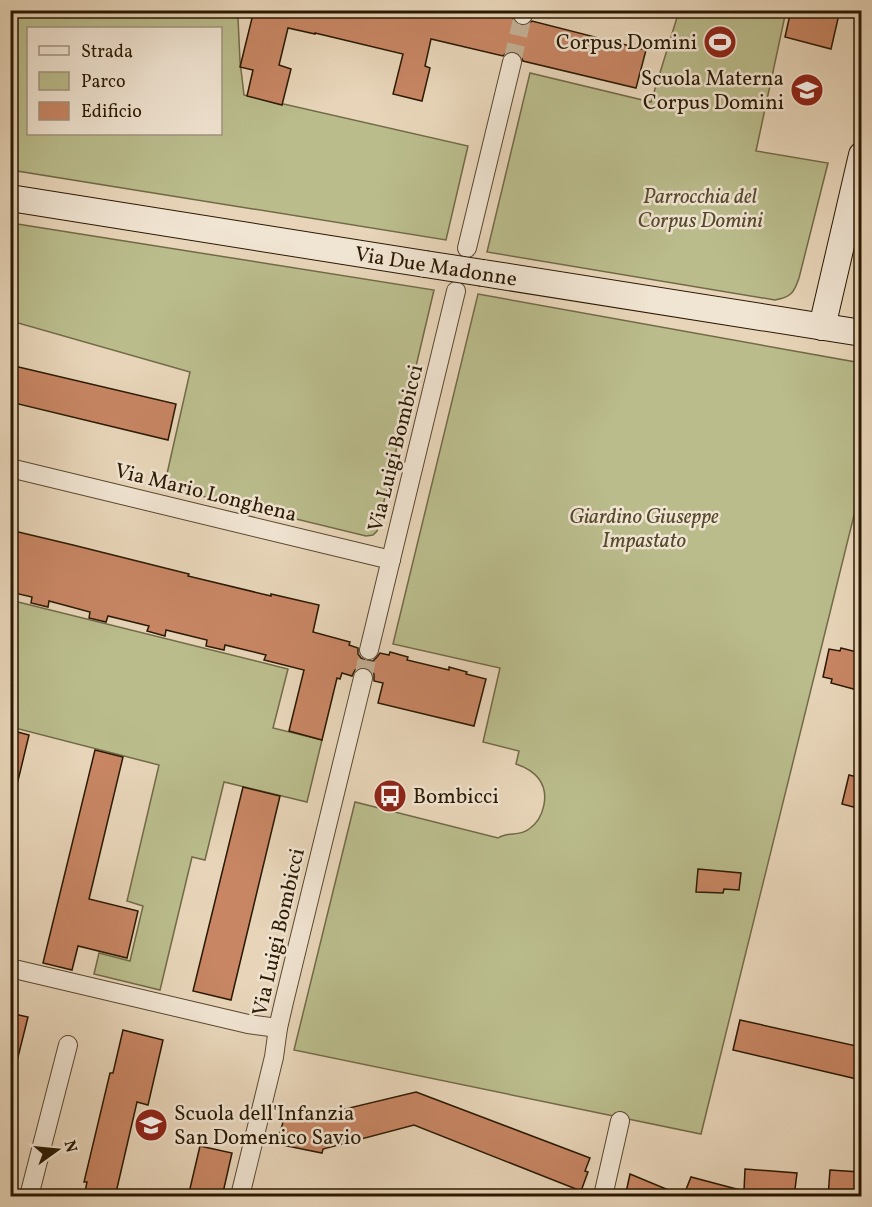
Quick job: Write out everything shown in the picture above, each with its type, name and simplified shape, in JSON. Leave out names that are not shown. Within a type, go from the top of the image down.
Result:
[{"type":"main road","points":[[822,327],[861,155]]},
{"type":"main road","name":"Via Due Madonne","points":[[10,198],[861,333]]},
{"type":"street","points":[[467,248],[512,62]]},
{"type":"street","name":"Via Luigi Bombicci","points":[[369,650],[456,291]]},
{"type":"street","name":"Via Mario Longhena","points":[[10,468],[391,560]]},
{"type":"street","name":"Via Luigi Bombicci","points":[[240,1197],[274,1057],[278,1028],[363,678]]},
{"type":"street","points":[[10,968],[248,1024],[278,1028]]},
{"type":"street","points":[[29,1197],[68,1045]]},
{"type":"street","points":[[603,1197],[620,1121]]},
{"type":"green space","points":[[198,10],[238,18],[244,95],[468,146],[446,240],[11,170],[10,11]]},
{"type":"green space","name":"Parrocchia del Corpus Domini","points":[[679,11],[786,11],[756,151],[828,163],[799,278],[793,291],[788,296],[775,300],[487,252],[530,73],[651,102]]},
{"type":"green space","points":[[11,223],[434,290],[377,531],[373,535],[366,536],[164,487],[190,372],[11,321]]},
{"type":"green space","name":"Giardino Giuseppe Impastato","points":[[478,294],[861,363],[861,487],[701,1134],[294,1050],[355,802],[498,838],[529,829],[542,813],[544,806],[544,792],[539,779],[529,770],[516,764],[519,751],[483,742],[500,668],[393,644]]},
{"type":"green space","points":[[10,600],[288,669],[273,728],[322,740],[307,802],[224,782],[205,860],[192,857],[160,990],[94,974],[99,953],[130,961],[143,906],[127,901],[159,765],[11,727]]},
{"type":"building","points":[[254,10],[392,10],[418,17],[419,10],[490,10],[512,16],[515,23],[520,26],[532,21],[646,50],[636,88],[523,61],[520,54],[515,51],[508,51],[503,56],[431,39],[425,66],[430,68],[422,101],[393,94],[403,54],[288,28],[279,65],[291,69],[282,105],[247,96],[253,70],[240,67]]},
{"type":"building","points":[[791,10],[840,10],[831,49],[785,37]]},
{"type":"building","points":[[10,365],[176,404],[168,440],[10,402]]},
{"type":"building","points":[[10,530],[189,574],[188,576],[319,605],[313,632],[350,642],[349,645],[358,648],[358,654],[366,661],[373,661],[380,653],[389,655],[390,652],[408,657],[407,660],[449,670],[449,667],[486,679],[474,726],[378,703],[383,683],[374,681],[374,674],[370,670],[360,667],[352,676],[342,673],[340,679],[337,678],[322,740],[289,731],[304,670],[264,660],[266,655],[225,645],[224,650],[206,646],[207,640],[166,630],[165,636],[147,631],[149,626],[108,616],[106,622],[89,618],[90,612],[49,601],[48,607],[31,603],[32,597],[10,592]]},
{"type":"building","points":[[841,648],[861,653],[861,691],[831,683],[832,679],[823,677],[829,649],[840,651]]},
{"type":"building","points":[[10,730],[29,735],[16,789],[10,788]]},
{"type":"building","points":[[95,750],[123,757],[89,899],[138,911],[127,958],[78,946],[72,970],[43,963]]},
{"type":"building","points":[[849,775],[861,778],[861,809],[842,804]]},
{"type":"building","points":[[243,787],[280,796],[231,1000],[193,991]]},
{"type":"building","points":[[698,869],[741,873],[739,890],[724,889],[723,893],[696,892]]},
{"type":"building","points":[[10,1013],[28,1017],[16,1065],[10,1064]]},
{"type":"building","points":[[740,1020],[861,1047],[861,1080],[733,1050]]},
{"type":"building","points":[[123,1030],[163,1040],[148,1105],[137,1102],[115,1197],[84,1197],[87,1182],[84,1182],[110,1073],[113,1073]]},
{"type":"building","points":[[416,1092],[590,1158],[581,1191],[414,1125],[323,1149],[322,1153],[277,1144],[286,1111],[326,1121],[328,1113]]},
{"type":"building","points":[[200,1146],[232,1153],[222,1197],[188,1197]]},
{"type":"building","points":[[745,1169],[797,1173],[794,1197],[683,1197],[691,1177],[744,1191]]},
{"type":"building","points":[[830,1170],[860,1172],[858,1197],[828,1197]]},
{"type":"building","points":[[630,1174],[683,1196],[683,1197],[625,1197]]},
{"type":"tunnel","points":[[512,62],[523,15]]},
{"type":"tunnel","points":[[363,678],[369,650]]},
{"type":"place","name":"Corpus Domini","points":[[720,42]]},
{"type":"place","name":"Scuola Materna Corpus Domini","points":[[807,90]]},
{"type":"place","name":"Bombicci","points":[[390,796]]},
{"type":"place","name":"Scuola dell'Infanzia San Domenico Savio","points":[[151,1125]]}]
